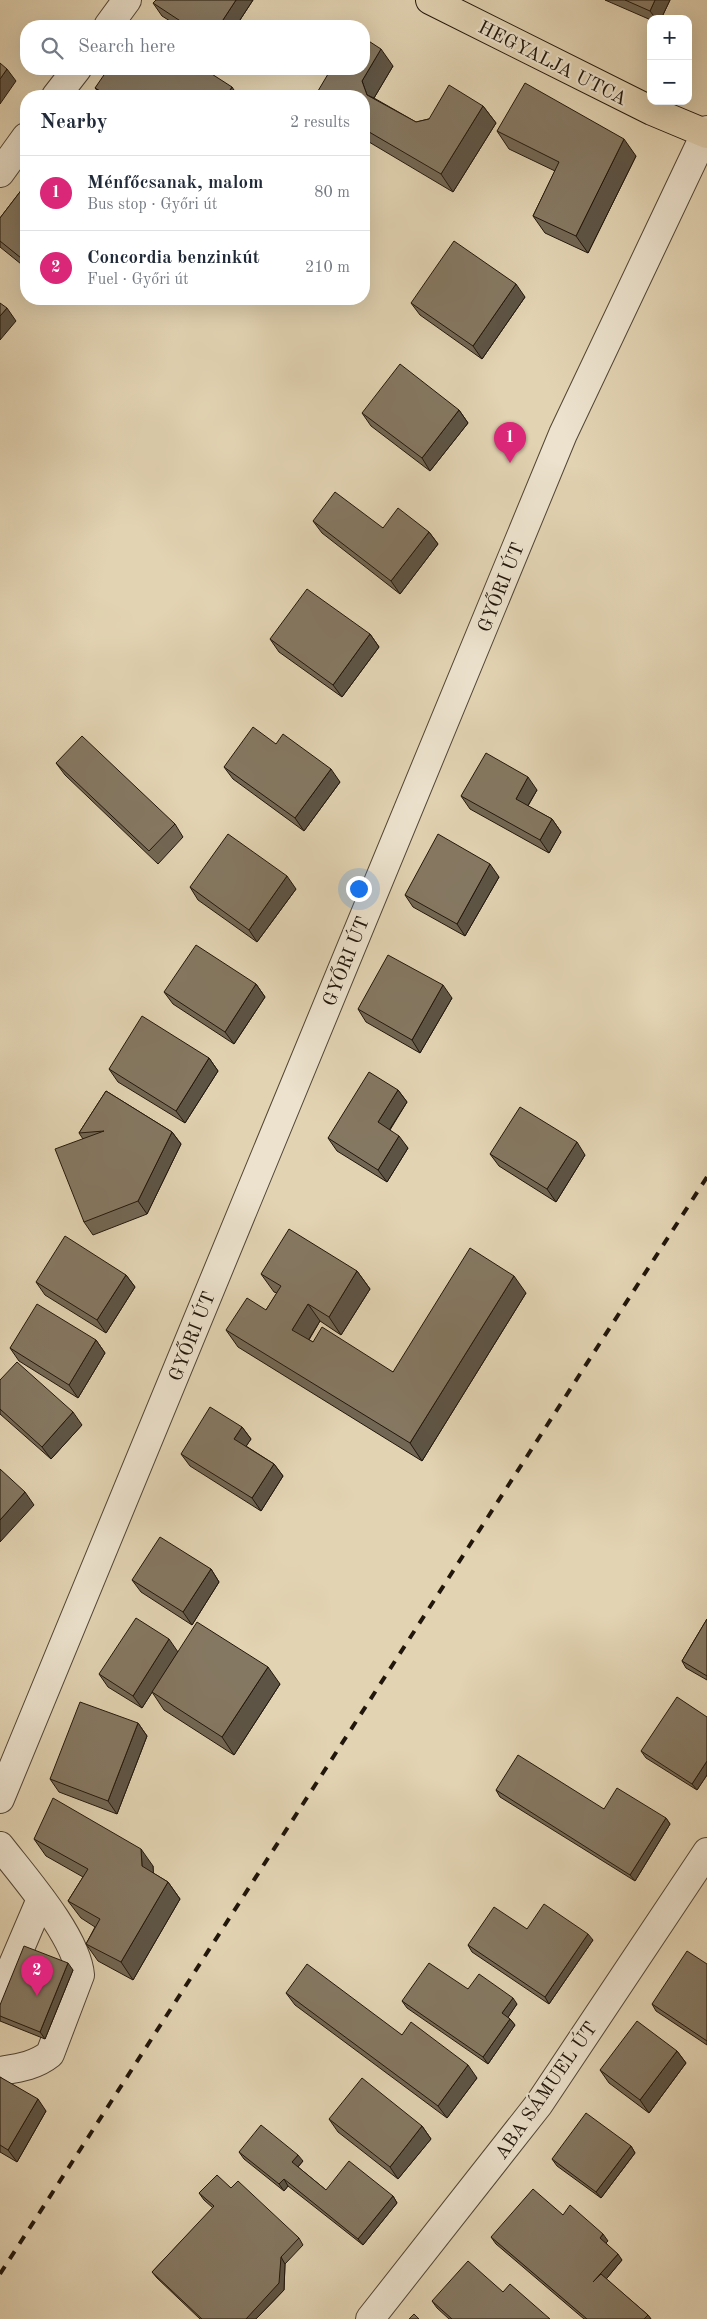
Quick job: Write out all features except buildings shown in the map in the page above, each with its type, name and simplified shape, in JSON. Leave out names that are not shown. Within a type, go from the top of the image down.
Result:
[{"type":"main road","name":"HEGYALJA UTCA","points":[[430,0],[652,111],[706,133]]},
{"type":"street","points":[[112,20],[127,0]]},
{"type":"street","points":[[60,90],[72,75]]},
{"type":"street","name":"GYŐRI ÚT","points":[[0,1799],[563,434],[706,133]]},
{"type":"street","points":[[0,173],[20,145]]},
{"type":"street","points":[[0,1846],[41,1899],[74,1951],[79,1964],[80,1975],[50,2054],[41,2062],[0,2071]]},
{"type":"street","name":"ABA SÁMUEL ÚT","points":[[370,2319],[539,2104],[707,1852]]},
{"type":"street","points":[[0,1995],[41,1899]]},
{"type":"railway","points":[[0,2274],[707,1177]]},
{"type":"place","name":"Ménfőcsanak, malom","points":[[510,463]]},
{"type":"place","name":"Concordia benzinkút","points":[[37,1996]]}]
